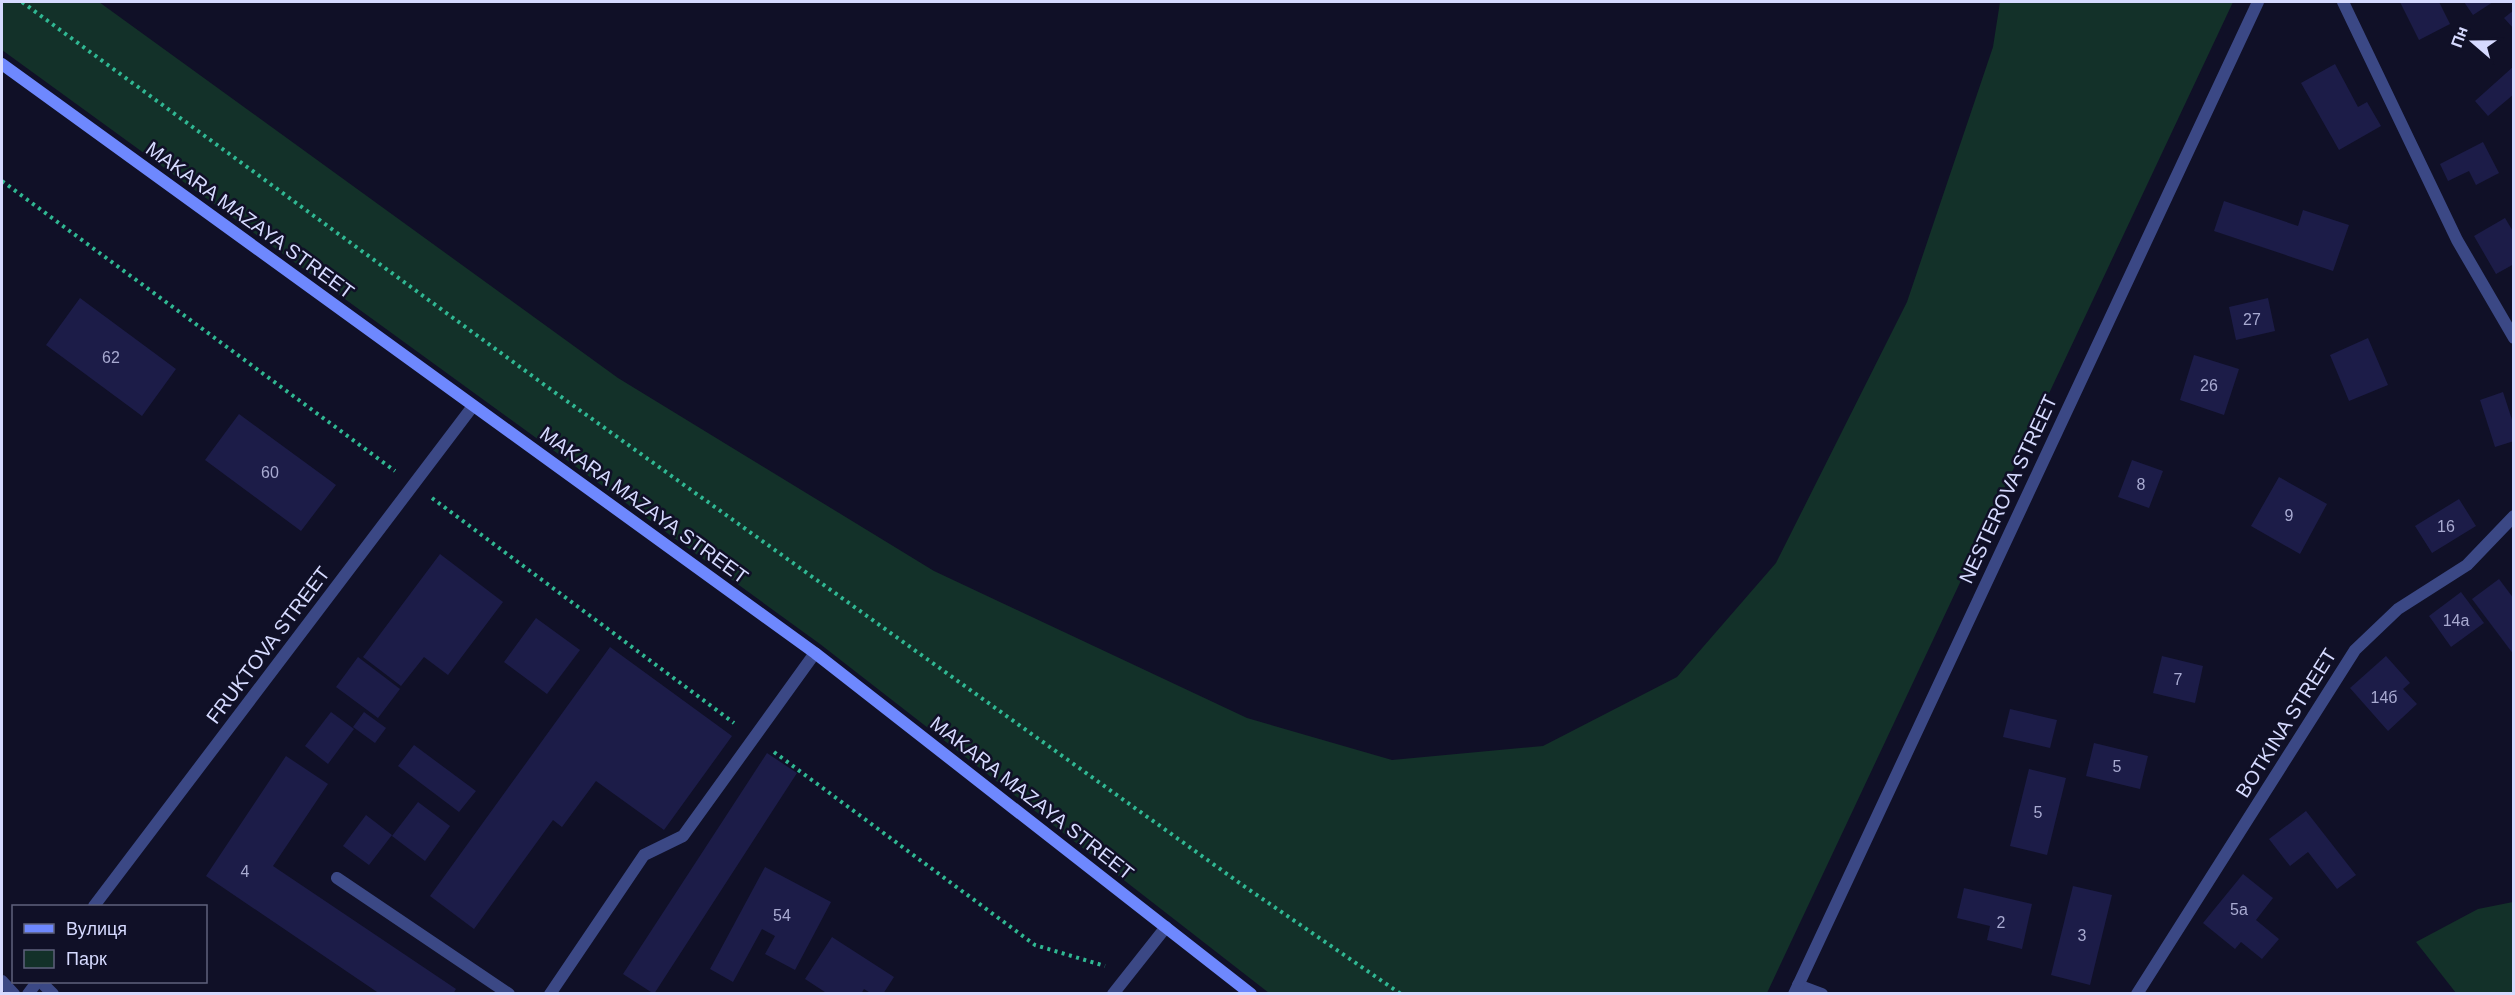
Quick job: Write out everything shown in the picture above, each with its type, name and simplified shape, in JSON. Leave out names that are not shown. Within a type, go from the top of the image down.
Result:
[{"type":"main road","name":"MAKARA MAZAYA STREET","points":[[2,64],[815,653],[1251,993]]},
{"type":"street","name":"NESTEROVA STREET","points":[[1796,989],[2258,2]]},
{"type":"street","points":[[2343,2],[2457,240],[2514,338]]},
{"type":"street","name":"FRUKTOVA STREET","points":[[95,905],[473,406]]},
{"type":"street","name":"BOTKINA STREET","points":[[2137,993],[2355,650],[2398,609],[2467,565],[2514,516]]},
{"type":"street","points":[[550,993],[644,855],[683,836],[815,653]]},
{"type":"street","points":[[337,878],[509,993]]},
{"type":"street","points":[[1113,993],[1167,927]]},
{"type":"street","points":[[2,981],[14,993]]},
{"type":"street","points":[[41,983],[53,993]]},
{"type":"street","points":[[1796,989],[1822,993]]},
{"type":"path","points":[[22,2],[546,386],[1248,889],[1401,993]]},
{"type":"path","points":[[2,181],[1035,945],[1110,967],[1125,978]]},
{"type":"green space","points":[[2,2],[99,2],[618,378],[934,571],[1247,718],[1392,760],[1543,746],[1677,677],[1776,563],[1907,302],[1993,47],[2000,2],[2233,2],[1767,993],[1269,993],[820,644],[2,50]]},
{"type":"green space","points":[[2513,902],[2513,993],[2456,993],[2416,942],[2478,909]]},
{"type":"building","points":[[2400,2],[2439,2],[2450,24],[2419,40]]},
{"type":"building","points":[[2464,2],[2493,2],[2473,15]]},
{"type":"building","points":[[2514,10],[2514,29],[2504,18]]},
{"type":"building","points":[[2335,64],[2358,107],[2367,102],[2381,126],[2339,150],[2301,83]]},
{"type":"building","points":[[2514,66],[2514,94],[2488,116],[2475,101]]},
{"type":"building","points":[[2483,142],[2499,173],[2476,185],[2469,171],[2448,181],[2440,164]]},
{"type":"building","points":[[2224,201],[2298,226],[2303,210],[2349,225],[2333,271],[2214,231]]},
{"type":"building","points":[[2505,218],[2514,233],[2514,264],[2496,274],[2474,236]]},
{"type":"building","points":[[80,298],[176,369],[142,416],[46,345]]},
{"type":"building","points":[[2268,298],[2275,331],[2236,340],[2229,307]]},
{"type":"building","points":[[2368,338],[2388,385],[2349,401],[2330,355]]},
{"type":"building","points":[[2194,355],[2239,369],[2224,415],[2180,400]]},
{"type":"building","points":[[2503,392],[2514,426],[2514,441],[2495,447],[2480,400]]},
{"type":"building","points":[[239,414],[336,485],[301,531],[205,460]]},
{"type":"building","points":[[2132,460],[2163,471],[2149,508],[2118,497]]},
{"type":"building","points":[[2279,477],[2327,504],[2300,554],[2251,526]]},
{"type":"building","points":[[2459,499],[2476,526],[2432,553],[2415,526]]},
{"type":"building","points":[[440,554],[503,602],[448,675],[424,657],[401,686],[363,657]]},
{"type":"building","points":[[2499,579],[2514,599],[2514,655],[2472,599]]},
{"type":"building","points":[[2461,592],[2484,623],[2451,647],[2429,616]]},
{"type":"building","points":[[536,618],[580,650],[547,694],[504,662]]},
{"type":"building","points":[[610,647],[732,736],[664,830],[596,781],[562,827],[553,820],[474,929],[430,896]]},
{"type":"building","points":[[2162,656],[2203,666],[2195,703],[2153,693]]},
{"type":"building","points":[[2386,656],[2410,683],[2403,689],[2417,704],[2388,731],[2350,688]]},
{"type":"building","points":[[358,657],[400,689],[378,718],[336,687]]},
{"type":"building","points":[[2010,709],[2057,720],[2050,748],[2003,737]]},
{"type":"building","points":[[331,712],[354,729],[328,764],[305,746]]},
{"type":"building","points":[[364,712],[386,728],[375,743],[353,727]]},
{"type":"building","points":[[2094,743],[2148,756],[2140,789],[2086,776]]},
{"type":"building","points":[[414,745],[476,791],[459,812],[398,766]]},
{"type":"building","points":[[767,753],[797,773],[654,994],[623,974]]},
{"type":"building","points":[[286,756],[328,784],[273,866],[456,989],[453,994],[380,994],[206,876]]},
{"type":"building","points":[[2029,769],[2066,778],[2047,855],[2010,846]]},
{"type":"building","points":[[418,802],[450,826],[425,861],[392,836]]},
{"type":"building","points":[[2306,811],[2356,875],[2337,889],[2308,852],[2290,866],[2269,839]]},
{"type":"building","points":[[366,815],[392,835],[369,865],[343,846]]},
{"type":"building","points":[[765,867],[831,902],[795,970],[765,954],[775,936],[762,929],[733,982],[710,969]]},
{"type":"building","points":[[2243,874],[2273,898],[2256,920],[2279,939],[2262,959],[2241,942],[2235,949],[2203,923]]},
{"type":"building","points":[[2073,886],[2112,895],[2090,985],[2051,975]]},
{"type":"building","points":[[1964,888],[2032,904],[2022,949],[1987,940],[1990,926],[1957,918]]},
{"type":"building","points":[[832,937],[894,977],[883,994],[872,994],[864,989],[861,994],[828,994],[805,979]]}]
